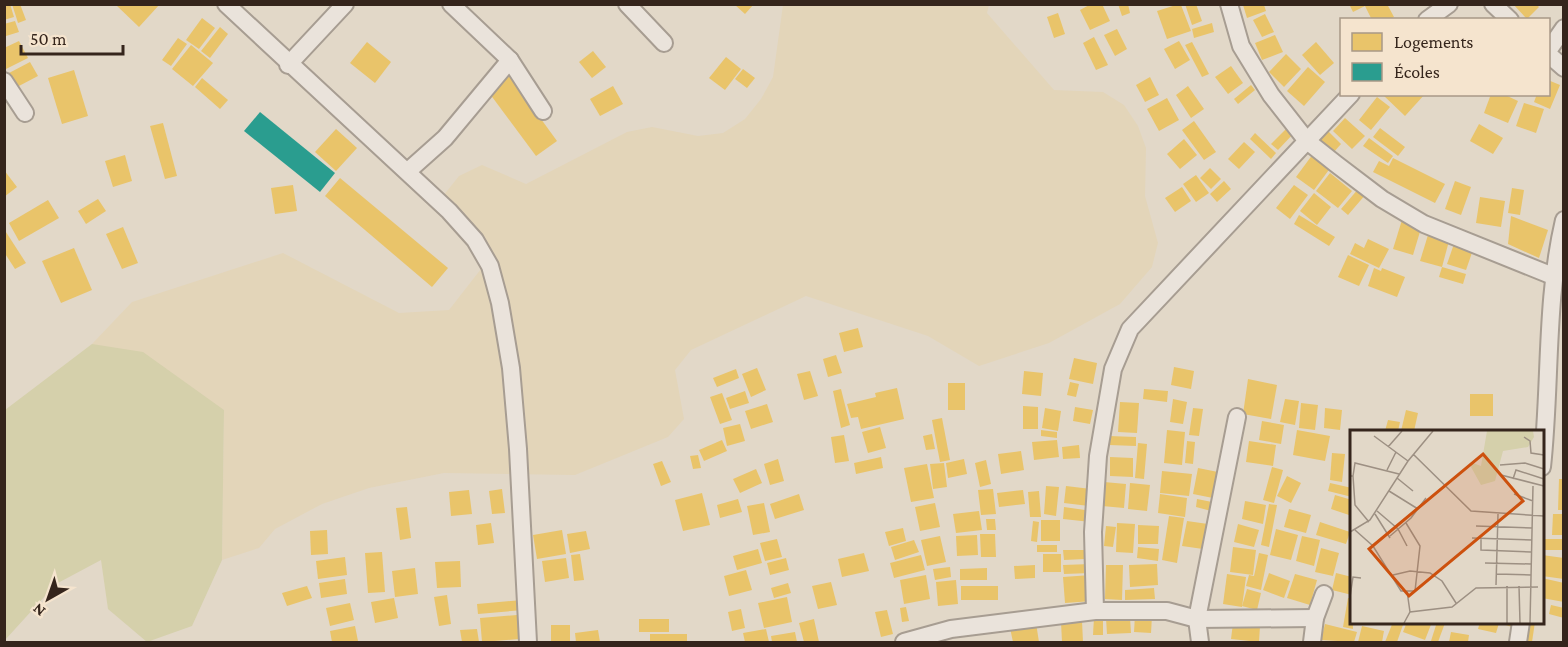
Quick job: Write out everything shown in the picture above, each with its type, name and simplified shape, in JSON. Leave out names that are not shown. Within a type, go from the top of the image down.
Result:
[{"type":"street","points":[[226,4],[288,65],[408,171],[475,240],[490,266],[500,303],[511,368],[518,449],[528,642]]},
{"type":"street","points":[[288,65],[345,4]]},
{"type":"street","points":[[451,4],[510,60],[543,111]]},
{"type":"street","points":[[627,4],[664,43]]},
{"type":"street","points":[[1229,4],[1241,45],[1271,95],[1308,141],[1382,199],[1424,224],[1553,276]]},
{"type":"street","points":[[1430,18],[1449,4]]},
{"type":"street","points":[[1493,4],[1508,18]]},
{"type":"street","points":[[1550,50],[1563,28]]},
{"type":"street","points":[[1550,55],[1563,68]]},
{"type":"street","points":[[408,171],[445,138],[510,60]]},
{"type":"street","points":[[4,81],[25,113]]},
{"type":"street","points":[[1095,611],[1093,532],[1098,456],[1113,369],[1130,330],[1349,96]]},
{"type":"street","points":[[1544,448],[1548,411],[1553,276],[1563,220]]},
{"type":"street","points":[[1200,642],[1197,619],[1237,417]]},
{"type":"street","points":[[1312,642],[1315,618],[1324,594]]},
{"type":"street","points":[[904,642],[951,629],[1095,611],[1167,611],[1197,619],[1315,618]]},
{"type":"street","points":[[1518,642],[1521,623]]},
{"type":"shaded area","points":[[783,5],[989,5],[987,13],[1054,90],[1103,92],[1124,105],[1138,126],[1146,148],[1145,196],[1158,243],[1152,267],[1120,304],[1049,343],[979,366],[928,336],[806,296],[691,350],[675,370],[684,419],[668,437],[575,475],[444,473],[369,488],[322,504],[275,529],[259,548],[222,560],[224,410],[92,344],[132,302],[283,253],[399,313],[449,310],[481,269],[481,242],[443,196],[459,176],[482,165],[526,184],[627,132],[652,127],[698,136],[723,133],[745,119],[761,99],[773,77]]},
{"type":"shaded area","points":[[92,344],[143,352],[224,410],[222,560],[192,626],[147,642],[108,609],[101,560],[56,584],[5,640],[5,410]]},
{"type":"building: Logements","points":[[4,4],[10,4],[14,17],[4,20]]},
{"type":"building: Logements","points":[[12,4],[20,4],[26,20],[18,23]]},
{"type":"building: Logements","points":[[115,4],[160,4],[139,27]]},
{"type":"building: Logements","points":[[734,4],[754,4],[745,14]]},
{"type":"building: Logements","points":[[1091,4],[1102,4],[1110,21],[1090,30],[1080,10]]},
{"type":"building: Logements","points":[[1118,4],[1128,4],[1130,13],[1122,16]]},
{"type":"building: Logements","points":[[1185,4],[1196,4],[1202,21],[1192,25]]},
{"type":"building: Logements","points":[[1349,4],[1387,4],[1394,17],[1371,18],[1365,6],[1353,12]]},
{"type":"building: Logements","points":[[1513,4],[1536,4],[1539,7],[1526,18]]},
{"type":"building: Logements","points":[[1181,5],[1191,31],[1167,39],[1157,11]]},
{"type":"building: Logements","points":[[1243,5],[1264,5],[1266,11],[1247,18]]},
{"type":"building: Logements","points":[[1058,13],[1065,34],[1054,38],[1047,17]]},
{"type":"building: Logements","points":[[1265,14],[1274,32],[1262,37],[1253,20]]},
{"type":"building: Logements","points":[[202,18],[215,28],[199,49],[186,40]]},
{"type":"building: Logements","points":[[15,21],[19,32],[6,36],[4,24]]},
{"type":"building: Logements","points":[[1212,23],[1214,32],[1194,38],[1192,29]]},
{"type":"building: Logements","points":[[220,27],[228,34],[210,58],[201,51]]},
{"type":"building: Logements","points":[[1117,29],[1127,49],[1115,56],[1104,35]]},
{"type":"building: Logements","points":[[1275,35],[1283,52],[1262,60],[1255,43]]},
{"type":"building: Logements","points":[[1094,37],[1108,65],[1096,70],[1083,43]]},
{"type":"building: Logements","points":[[178,38],[187,44],[171,66],[162,60]]},
{"type":"building: Logements","points":[[19,41],[28,58],[4,70],[4,48]]},
{"type":"building: Logements","points":[[1179,41],[1190,60],[1175,69],[1164,49]]},
{"type":"building: Logements","points":[[367,42],[391,62],[375,83],[350,63]]},
{"type":"building: Logements","points":[[1192,42],[1209,74],[1202,77],[1185,45]]},
{"type":"building: Logements","points":[[1316,42],[1334,63],[1320,75],[1302,55]]},
{"type":"building: Logements","points":[[191,45],[213,63],[193,86],[172,69]]},
{"type":"building: Logements","points":[[593,51],[606,67],[592,78],[579,62]]},
{"type":"building: Logements","points":[[1286,54],[1301,69],[1284,87],[1269,72]]},
{"type":"building: Logements","points":[[726,57],[741,69],[725,90],[709,78]]},
{"type":"building: Logements","points":[[30,62],[38,76],[17,87],[9,73]]},
{"type":"building: Logements","points":[[1231,66],[1243,83],[1228,94],[1215,77]]},
{"type":"building: Logements","points":[[1308,67],[1325,82],[1304,106],[1287,91]]},
{"type":"building: Logements","points":[[743,69],[755,78],[747,88],[735,79]]},
{"type":"building: Logements","points":[[74,70],[88,116],[62,124],[48,78]]},
{"type":"building: Logements","points":[[509,75],[557,141],[536,156],[487,90]]},
{"type":"building: Logements","points":[[1150,77],[1159,95],[1145,102],[1136,85]]},
{"type":"building: Logements","points":[[202,78],[228,100],[220,109],[195,87]]},
{"type":"building: Logements","points":[[1550,81],[1560,85],[1550,109],[1534,102],[1536,96],[1550,96]]},
{"type":"building: Logements","points":[[1251,85],[1255,90],[1238,104],[1234,99]]},
{"type":"building: Logements","points":[[613,86],[623,104],[600,116],[590,99]]},
{"type":"building: Logements","points":[[1188,86],[1204,109],[1191,118],[1176,95]]},
{"type":"building: Logements","points":[[1384,96],[1423,96],[1405,116]]},
{"type":"building: Logements","points":[[1490,96],[1507,96],[1518,101],[1508,123],[1484,113]]},
{"type":"building: Logements","points":[[1377,97],[1390,107],[1371,130],[1359,120]]},
{"type":"building: Logements","points":[[1167,98],[1179,120],[1159,131],[1147,109]]},
{"type":"building: Logements","points":[[1524,103],[1544,109],[1536,133],[1516,126]]},
{"type":"building: Logements","points":[[1345,118],[1365,136],[1352,149],[1333,131]]},
{"type":"building: Logements","points":[[1194,121],[1216,152],[1204,160],[1182,130]]},
{"type":"building: Logements","points":[[163,123],[177,176],[165,179],[150,126]]},
{"type":"building: Logements","points":[[1479,124],[1503,138],[1493,154],[1470,141]]},
{"type":"building: Logements","points":[[1323,126],[1341,144],[1333,153],[1314,135]]},
{"type":"building: Logements","points":[[1288,127],[1294,133],[1278,150],[1271,144]]},
{"type":"building: Logements","points":[[1380,128],[1405,147],[1398,156],[1373,137]]},
{"type":"building: Logements","points":[[336,129],[357,148],[336,171],[315,152]]},
{"type":"building: Logements","points":[[1255,133],[1276,153],[1271,159],[1250,139]]},
{"type":"building: Logements","points":[[1369,138],[1393,156],[1388,163],[1363,146]]},
{"type":"building: Logements","points":[[1184,139],[1197,155],[1180,169],[1167,154]]},
{"type":"building: Logements","points":[[1244,142],[1255,152],[1239,169],[1228,159]]},
{"type":"building: Logements","points":[[1313,154],[1331,167],[1314,190],[1296,177]]},
{"type":"building: Logements","points":[[125,155],[132,181],[113,187],[105,161]]},
{"type":"building: Logements","points":[[1393,158],[1445,184],[1435,203],[1373,172],[1379,161],[1389,166]]},
{"type":"building: Logements","points":[[1210,168],[1221,179],[1211,189],[1200,178]]},
{"type":"building: Logements","points":[[4,170],[17,187],[4,197]]},
{"type":"building: Logements","points":[[1330,173],[1352,191],[1338,208],[1316,191]]},
{"type":"building: Logements","points":[[1196,175],[1209,193],[1196,202],[1183,184]]},
{"type":"building: Logements","points":[[340,178],[448,268],[432,287],[325,196]]},
{"type":"building: Logements","points":[[1224,181],[1231,189],[1217,202],[1210,194]]},
{"type":"building: Logements","points":[[1455,181],[1471,187],[1461,215],[1445,209]]},
{"type":"building: Logements","points":[[293,185],[297,211],[275,214],[271,188]]},
{"type":"building: Logements","points":[[1294,185],[1308,195],[1290,219],[1276,208]]},
{"type":"building: Logements","points":[[1182,187],[1191,201],[1175,212],[1165,198]]},
{"type":"building: Logements","points":[[1359,188],[1366,194],[1348,215],[1341,209]]},
{"type":"building: Logements","points":[[1512,188],[1524,190],[1520,215],[1508,213]]},
{"type":"building: Logements","points":[[1314,193],[1331,207],[1317,225],[1300,211]]},
{"type":"building: Logements","points":[[1480,197],[1505,201],[1501,227],[1476,223]]},
{"type":"building: Logements","points":[[98,199],[106,211],[86,224],[78,211]]},
{"type":"building: Logements","points":[[48,200],[59,218],[19,241],[9,223]]},
{"type":"building: Logements","points":[[1299,215],[1335,237],[1329,246],[1294,224]]},
{"type":"building: Logements","points":[[1511,216],[1548,230],[1539,258],[1508,244]]},
{"type":"building: Logements","points":[[1402,220],[1422,225],[1413,255],[1393,249]]},
{"type":"building: Logements","points":[[123,227],[138,263],[122,269],[106,234]]},
{"type":"building: Logements","points":[[4,229],[26,263],[15,269],[4,252]]},
{"type":"building: Logements","points":[[1428,235],[1449,241],[1442,267],[1420,261]]},
{"type":"building: Logements","points":[[1368,239],[1389,249],[1379,268],[1350,254],[1355,243],[1364,248]]},
{"type":"building: Logements","points":[[1455,241],[1474,247],[1466,270],[1447,264]]},
{"type":"building: Logements","points":[[74,248],[92,290],[61,303],[42,261]]},
{"type":"building: Logements","points":[[1348,255],[1369,265],[1359,286],[1338,277]]},
{"type":"building: Logements","points":[[1442,267],[1466,274],[1463,284],[1439,277]]},
{"type":"building: Logements","points":[[1374,268],[1381,271],[1382,268],[1405,277],[1397,297],[1368,286]]},
{"type":"building: Logements","points":[[858,328],[863,347],[844,352],[839,333]]},
{"type":"building: Logements","points":[[836,355],[842,373],[828,377],[823,359]]},
{"type":"building: Logements","points":[[1074,358],[1097,363],[1093,384],[1069,379]]},
{"type":"building: Logements","points":[[1174,367],[1194,371],[1191,389],[1171,385]]},
{"type":"building: Logements","points":[[757,368],[766,390],[751,397],[742,374]]},
{"type":"building: Logements","points":[[736,369],[739,378],[717,387],[713,378]]},
{"type":"building: Logements","points":[[810,371],[818,396],[804,400],[797,374]]},
{"type":"building: Logements","points":[[1024,371],[1043,373],[1041,396],[1022,394]]},
{"type":"building: Logements","points":[[1248,379],[1277,385],[1271,419],[1243,414]]},
{"type":"building: Logements","points":[[1070,382],[1079,384],[1076,397],[1067,395]]},
{"type":"building: Logements","points":[[948,383],[965,383],[965,410],[948,410]]},
{"type":"building: Logements","points":[[897,388],[904,419],[861,429],[858,417],[851,418],[847,404],[876,397],[875,393]]},
{"type":"building: Logements","points":[[841,389],[850,425],[841,428],[833,391]]},
{"type":"building: Logements","points":[[1144,389],[1168,391],[1167,402],[1143,399]]},
{"type":"building: Logements","points":[[745,391],[749,403],[730,409],[726,398]]},
{"type":"building: Logements","points":[[722,393],[732,420],[720,424],[710,397]]},
{"type":"building: Logements","points":[[1470,394],[1493,394],[1493,416],[1470,416]]},
{"type":"building: Logements","points":[[1173,399],[1187,402],[1183,424],[1170,422]]},
{"type":"building: Logements","points":[[1285,399],[1299,401],[1295,425],[1280,422]]},
{"type":"building: Logements","points":[[1120,402],[1139,403],[1137,433],[1118,432]]},
{"type":"building: Logements","points":[[1301,403],[1318,405],[1315,430],[1299,428]]},
{"type":"building: Logements","points":[[767,404],[773,422],[751,429],[745,411]]},
{"type":"building: Logements","points":[[1023,406],[1038,407],[1038,429],[1023,429]]},
{"type":"building: Logements","points":[[1075,407],[1093,410],[1090,424],[1073,421]]},
{"type":"building: Logements","points":[[1045,408],[1061,411],[1058,431],[1042,428]]},
{"type":"building: Logements","points":[[1193,408],[1203,409],[1199,436],[1189,435]]},
{"type":"building: Logements","points":[[1325,408],[1342,410],[1340,430],[1324,428]]},
{"type":"building: Logements","points":[[1406,410],[1418,413],[1414,430],[1401,430]]},
{"type":"building: Logements","points":[[942,418],[950,460],[940,462],[932,420]]},
{"type":"building: Logements","points":[[1388,420],[1400,422],[1398,430],[1385,430]]},
{"type":"building: Logements","points":[[1262,421],[1284,425],[1281,444],[1259,440]]},
{"type":"building: Logements","points":[[740,424],[745,441],[727,446],[723,428]]},
{"type":"building: Logements","points":[[880,427],[886,448],[868,453],[862,432]]},
{"type":"building: Logements","points":[[1041,430],[1057,432],[1057,438],[1041,436]]},
{"type":"building: Logements","points":[[1167,430],[1185,432],[1182,465],[1164,463]]},
{"type":"building: Logements","points":[[1297,430],[1330,436],[1325,461],[1293,455]]},
{"type":"building: Logements","points":[[932,434],[935,449],[926,450],[923,436]]},
{"type":"building: Logements","points":[[844,435],[849,461],[835,463],[831,437]]},
{"type":"building: Logements","points":[[1109,436],[1136,437],[1136,446],[1109,445]]},
{"type":"building: Logements","points":[[722,440],[727,451],[704,461],[699,450]]},
{"type":"building: Logements","points":[[1057,440],[1059,457],[1034,460],[1032,442]]},
{"type":"building: Logements","points":[[1187,441],[1195,442],[1193,464],[1185,463]]},
{"type":"building: Logements","points":[[1249,441],[1276,445],[1273,466],[1246,462]]},
{"type":"building: Logements","points":[[1138,443],[1147,444],[1144,479],[1135,478]]},
{"type":"building: Logements","points":[[1079,445],[1080,458],[1063,459],[1062,447]]},
{"type":"building: Logements","points":[[1021,451],[1024,470],[1001,474],[998,454]]},
{"type":"building: Logements","points":[[1332,453],[1345,454],[1342,482],[1330,480]]},
{"type":"building: Logements","points":[[698,455],[701,468],[693,469],[690,456]]},
{"type":"building: Logements","points":[[881,457],[883,468],[856,474],[854,463]]},
{"type":"building: Logements","points":[[1110,457],[1133,458],[1133,477],[1110,476]]},
{"type":"building: Logements","points":[[778,459],[784,481],[770,485],[764,464]]},
{"type":"building: Logements","points":[[964,459],[967,474],[948,478],[946,463]]},
{"type":"building: Logements","points":[[986,460],[991,484],[980,487],[975,463]]},
{"type":"building: Logements","points":[[662,461],[671,482],[661,486],[653,464]]},
{"type":"building: Logements","points":[[944,463],[947,487],[933,489],[930,464]]},
{"type":"building: Logements","points":[[927,464],[934,498],[911,502],[904,468]]},
{"type":"building: Logements","points":[[1272,467],[1283,470],[1274,503],[1263,500]]},
{"type":"building: Logements","points":[[1198,468],[1218,472],[1213,498],[1193,494]]},
{"type":"building: Logements","points":[[756,469],[762,483],[740,493],[733,479]]},
{"type":"building: Logements","points":[[1162,471],[1192,474],[1189,496],[1160,493]]},
{"type":"building: Logements","points":[[1287,476],[1301,483],[1291,503],[1277,496]]},
{"type":"building: Logements","points":[[1559,479],[1564,479],[1564,510],[1558,510]]},
{"type":"building: Logements","points":[[1104,482],[1126,484],[1124,508],[1102,506]]},
{"type":"building: Logements","points":[[1130,483],[1150,485],[1147,511],[1128,509]]},
{"type":"building: Logements","points":[[1330,483],[1350,488],[1350,496],[1328,491]]},
{"type":"building: Logements","points":[[1046,486],[1059,487],[1056,516],[1044,514]]},
{"type":"building: Logements","points":[[1066,486],[1091,489],[1089,506],[1064,503]]},
{"type":"building: Logements","points":[[502,489],[505,513],[492,514],[489,491]]},
{"type":"building: Logements","points":[[993,489],[996,514],[981,515],[978,490]]},
{"type":"building: Logements","points":[[469,490],[472,514],[451,516],[449,492]]},
{"type":"building: Logements","points":[[1023,490],[1025,504],[999,507],[997,493]]},
{"type":"building: Logements","points":[[1039,491],[1041,517],[1030,517],[1028,492]]},
{"type":"building: Logements","points":[[702,493],[710,525],[683,531],[675,500]]},
{"type":"building: Logements","points":[[799,494],[804,510],[775,519],[770,504]]},
{"type":"building: Logements","points":[[1160,494],[1187,498],[1185,517],[1158,513]]},
{"type":"building: Logements","points":[[1335,495],[1350,499],[1350,515],[1331,509]]},
{"type":"building: Logements","points":[[738,499],[742,512],[720,518],[717,505]]},
{"type":"building: Logements","points":[[1197,499],[1217,503],[1215,512],[1196,507]]},
{"type":"building: Logements","points":[[1245,501],[1266,505],[1263,524],[1242,519]]},
{"type":"building: Logements","points":[[764,503],[770,532],[753,535],[747,506]]},
{"type":"building: Logements","points":[[935,503],[940,527],[920,531],[915,507]]},
{"type":"building: Logements","points":[[1269,504],[1277,505],[1269,547],[1261,545]]},
{"type":"building: Logements","points":[[407,507],[411,538],[400,540],[396,508]]},
{"type":"building: Logements","points":[[1064,507],[1092,511],[1091,522],[1063,519]]},
{"type":"building: Logements","points":[[1289,509],[1311,515],[1306,533],[1284,527]]},
{"type":"building: Logements","points":[[979,511],[982,530],[956,533],[953,514]]},
{"type":"building: Logements","points":[[1553,514],[1564,514],[1564,535],[1552,535]]},
{"type":"building: Logements","points":[[1169,516],[1184,518],[1177,563],[1162,560]]},
{"type":"building: Logements","points":[[986,519],[995,519],[996,530],[987,530]]},
{"type":"building: Logements","points":[[1041,520],[1060,520],[1060,541],[1041,541]]},
{"type":"building: Logements","points":[[1033,521],[1039,522],[1037,542],[1031,541]]},
{"type":"building: Logements","points":[[1187,521],[1208,524],[1203,549],[1182,546]]},
{"type":"building: Logements","points":[[1320,522],[1350,532],[1346,544],[1316,535]]},
{"type":"building: Logements","points":[[491,523],[494,543],[478,545],[476,525]]},
{"type":"building: Logements","points":[[1117,523],[1135,524],[1133,553],[1116,552]]},
{"type":"building: Logements","points":[[1238,524],[1259,530],[1254,547],[1234,542]]},
{"type":"building: Logements","points":[[1138,525],[1159,526],[1158,544],[1138,544]]},
{"type":"building: Logements","points":[[1106,526],[1116,527],[1113,547],[1104,546]]},
{"type":"building: Logements","points":[[903,528],[906,541],[889,546],[885,532]]},
{"type":"building: Logements","points":[[1276,529],[1298,535],[1291,560],[1270,555]]},
{"type":"building: Logements","points":[[327,530],[328,554],[311,555],[310,531]]},
{"type":"building: Logements","points":[[562,530],[566,554],[537,559],[533,535]]},
{"type":"building: Logements","points":[[586,531],[590,549],[570,553],[567,534]]},
{"type":"building: Logements","points":[[980,534],[995,534],[996,557],[981,557]]},
{"type":"building: Logements","points":[[977,535],[978,555],[957,556],[956,536]]},
{"type":"building: Logements","points":[[940,536],[946,562],[927,566],[921,540]]},
{"type":"building: Logements","points":[[1302,536],[1320,540],[1314,566],[1296,561]]},
{"type":"building: Logements","points":[[777,539],[782,557],[765,561],[760,543]]},
{"type":"building: Logements","points":[[1544,539],[1564,539],[1564,550],[1544,550]]},
{"type":"building: Logements","points":[[914,540],[919,552],[895,560],[891,547]]},
{"type":"building: Logements","points":[[1037,545],[1057,545],[1057,552],[1037,552]]},
{"type":"building: Logements","points":[[1138,547],[1159,549],[1158,561],[1137,558]]},
{"type":"building: Logements","points":[[1233,547],[1256,550],[1253,575],[1230,572]]},
{"type":"building: Logements","points":[[1321,548],[1339,553],[1333,576],[1315,572]]},
{"type":"building: Logements","points":[[758,549],[762,563],[737,570],[733,556]]},
{"type":"building: Logements","points":[[1063,550],[1085,550],[1085,559],[1064,560]]},
{"type":"building: Logements","points":[[382,552],[385,592],[368,593],[365,553]]},
{"type":"building: Logements","points":[[864,553],[869,571],[842,577],[838,559]]},
{"type":"building: Logements","points":[[1259,553],[1268,555],[1261,590],[1246,586],[1249,575],[1254,576]]},
{"type":"building: Logements","points":[[580,554],[584,580],[574,581],[571,555]]},
{"type":"building: Logements","points":[[1043,554],[1061,554],[1061,572],[1043,572]]},
{"type":"building: Logements","points":[[921,555],[925,570],[894,578],[890,563]]},
{"type":"building: Logements","points":[[1544,555],[1564,558],[1564,579],[1544,576]]},
{"type":"building: Logements","points":[[345,557],[347,575],[318,579],[316,561]]},
{"type":"building: Logements","points":[[566,558],[569,578],[545,582],[542,561]]},
{"type":"building: Logements","points":[[786,558],[789,570],[770,575],[767,563]]},
{"type":"building: Logements","points":[[460,561],[461,587],[437,588],[435,562]]},
{"type":"building: Logements","points":[[1091,564],[1091,573],[1064,574],[1063,565]]},
{"type":"building: Logements","points":[[1157,564],[1158,585],[1130,587],[1129,565]]},
{"type":"building: Logements","points":[[1035,565],[1035,578],[1015,579],[1014,566]]},
{"type":"building: Logements","points":[[1106,565],[1123,565],[1122,600],[1105,599]]},
{"type":"building: Logements","points":[[950,567],[951,577],[935,580],[933,569]]},
{"type":"building: Logements","points":[[415,568],[418,594],[395,597],[392,571]]},
{"type":"building: Logements","points":[[987,568],[987,580],[960,580],[960,569]]},
{"type":"building: Logements","points":[[746,570],[752,590],[729,596],[724,576]]},
{"type":"building: Logements","points":[[1269,573],[1290,581],[1284,598],[1263,590]]},
{"type":"building: Logements","points":[[1336,573],[1350,576],[1350,594],[1332,590]]},
{"type":"building: Logements","points":[[1227,574],[1246,577],[1242,607],[1223,604]]},
{"type":"building: Logements","points":[[1295,574],[1317,580],[1310,605],[1287,598]]},
{"type":"building: Logements","points":[[926,575],[930,599],[904,604],[900,580]]},
{"type":"building: Logements","points":[[1091,575],[1093,601],[1065,603],[1063,577]]},
{"type":"building: Logements","points":[[1544,578],[1564,583],[1564,602],[1544,598]]},
{"type":"building: Logements","points":[[345,579],[347,594],[321,598],[319,583]]},
{"type":"building: Logements","points":[[956,580],[958,604],[938,606],[936,582]]},
{"type":"building: Logements","points":[[831,582],[837,605],[818,609],[812,586]]},
{"type":"building: Logements","points":[[788,583],[791,593],[774,598],[771,588]]},
{"type":"building: Logements","points":[[307,586],[312,598],[287,606],[282,593]]},
{"type":"building: Logements","points":[[961,586],[998,586],[998,600],[961,600]]},
{"type":"building: Logements","points":[[1154,588],[1155,599],[1125,600],[1125,590]]},
{"type":"building: Logements","points":[[1247,589],[1261,593],[1257,610],[1242,606]]},
{"type":"building: Logements","points":[[447,595],[451,624],[439,626],[434,597]]},
{"type":"building: Logements","points":[[787,597],[792,622],[764,628],[758,603]]},
{"type":"building: Logements","points":[[394,598],[398,618],[375,623],[371,602]]},
{"type":"building: Logements","points":[[1348,598],[1350,598],[1350,623],[1353,623],[1353,629],[1343,627]]},
{"type":"building: Logements","points":[[522,600],[523,610],[478,614],[477,604]]},
{"type":"building: Logements","points":[[350,603],[354,620],[330,626],[326,608]]},
{"type":"building: Logements","points":[[1551,605],[1564,608],[1564,618],[1549,614]]},
{"type":"building: Logements","points":[[906,607],[909,621],[902,622],[900,608]]},
{"type":"building: Logements","points":[[741,609],[745,628],[732,631],[728,612]]},
{"type":"building: Logements","points":[[887,610],[893,634],[881,637],[875,612]]},
{"type":"building: Logements","points":[[517,615],[519,639],[482,642],[480,618]]},
{"type":"building: Logements","points":[[1135,615],[1152,616],[1151,633],[1134,632]]},
{"type":"building: Logements","points":[[1094,617],[1103,618],[1103,635],[1093,635]]},
{"type":"building: Logements","points":[[1130,617],[1131,633],[1107,634],[1106,618]]},
{"type":"building: Logements","points":[[639,619],[669,619],[669,632],[639,632]]},
{"type":"building: Logements","points":[[814,619],[819,642],[804,642],[799,623]]},
{"type":"building: Logements","points":[[1082,621],[1083,642],[1062,642],[1061,622]]},
{"type":"building: Logements","points":[[1036,623],[1039,642],[1013,642],[1010,628]]},
{"type":"building: Logements","points":[[1233,623],[1260,626],[1259,642],[1231,639]]},
{"type":"building: Logements","points":[[1393,623],[1404,623],[1397,642],[1385,642]]},
{"type":"building: Logements","points":[[1407,623],[1432,623],[1425,640],[1403,632]]},
{"type":"building: Logements","points":[[1437,623],[1445,623],[1438,642],[1431,641]]},
{"type":"building: Logements","points":[[1480,623],[1499,623],[1496,633],[1478,629]]},
{"type":"building: Logements","points":[[1499,623],[1513,623],[1512,627]]},
{"type":"building: Logements","points":[[1527,623],[1535,623],[1532,642],[1525,642]]},
{"type":"building: Logements","points":[[1325,624],[1357,632],[1354,642],[1321,640]]},
{"type":"building: Logements","points":[[551,625],[570,625],[570,642],[551,642]]},
{"type":"building: Logements","points":[[355,626],[358,641],[332,642],[330,631]]},
{"type":"building: Logements","points":[[1362,626],[1384,631],[1382,642],[1358,642]]},
{"type":"building: Logements","points":[[477,629],[479,642],[462,642],[460,630]]},
{"type":"building: Logements","points":[[766,629],[769,642],[745,642],[743,633]]},
{"type":"building: Logements","points":[[598,630],[600,642],[576,642],[575,633]]},
{"type":"building: Logements","points":[[795,632],[797,642],[772,642],[771,636]]},
{"type":"building: Logements","points":[[1451,632],[1469,635],[1468,642],[1449,642]]},
{"type":"building: Logements","points":[[650,634],[687,634],[687,642],[650,642]]},
{"type":"building: Écoles","points":[[260,112],[335,173],[320,192],[244,131]]}]
